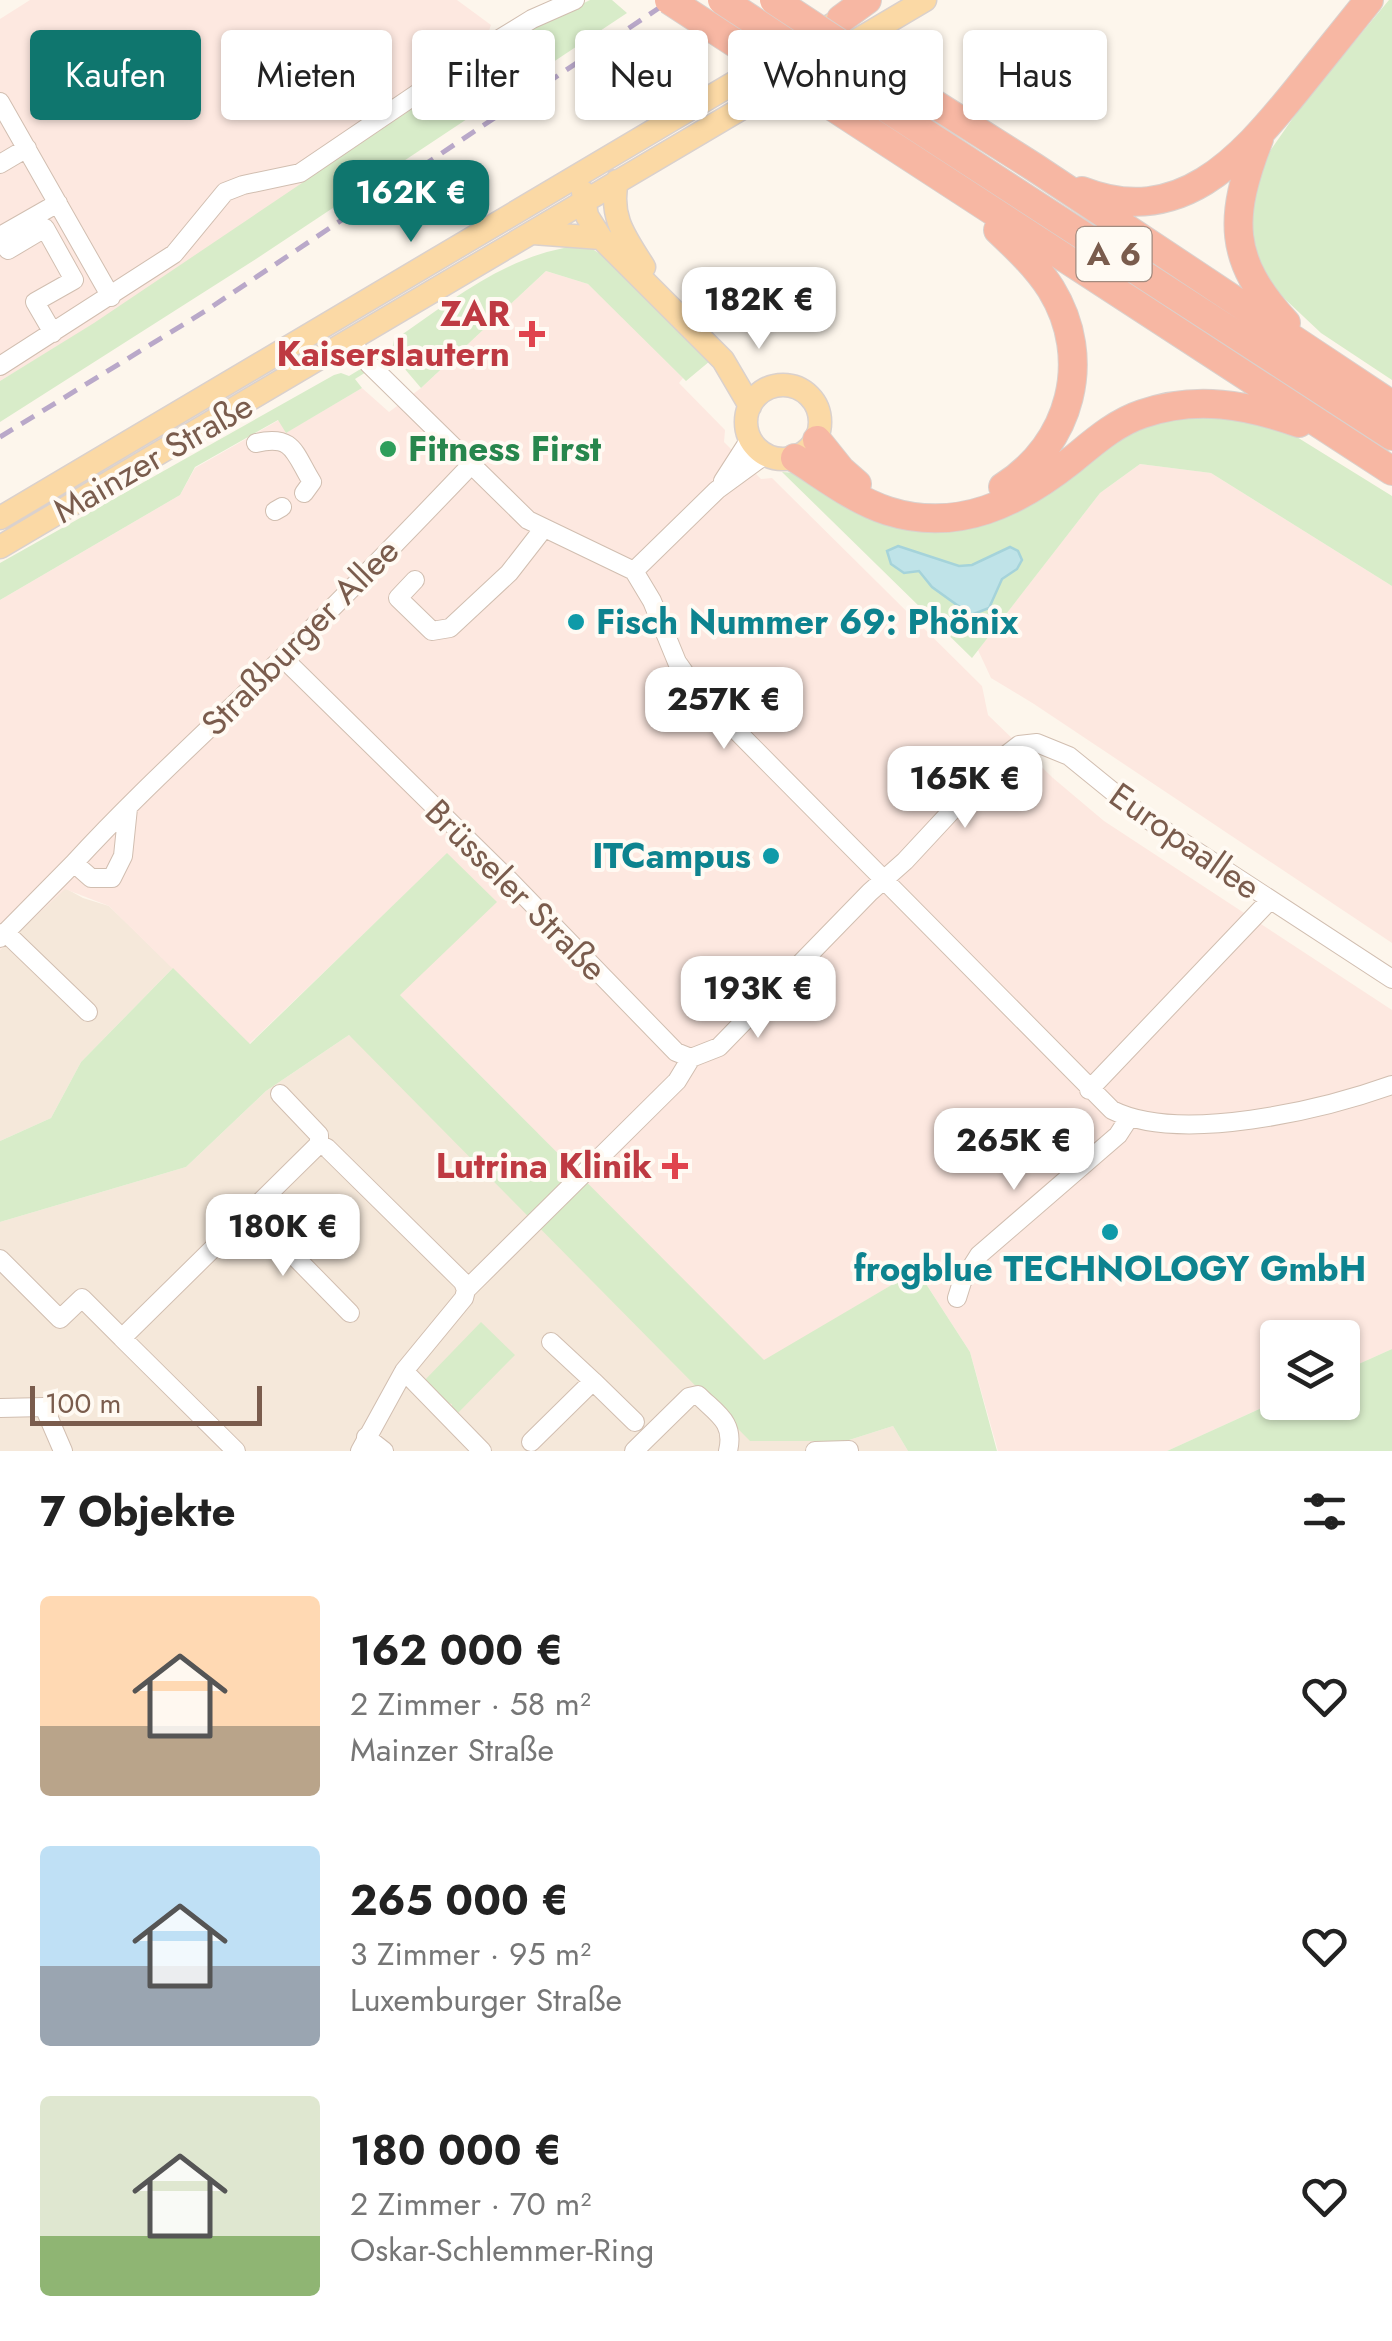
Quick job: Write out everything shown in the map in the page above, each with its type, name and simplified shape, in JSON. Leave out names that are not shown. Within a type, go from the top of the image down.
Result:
[{"type":"highway","name":"A 6","points":[[669,0],[1392,471]]},
{"type":"highway","name":"A 6","points":[[722,0],[1392,436]]},
{"type":"highway","points":[[774,0],[1392,405]]},
{"type":"highway","points":[[841,20],[867,0]]},
{"type":"highway","points":[[1052,180],[1112,200],[1171,198],[1211,178],[1260,135],[1369,0]]},
{"type":"highway","points":[[1260,135],[1238,206],[1240,251],[1250,278],[1314,353]]},
{"type":"highway","points":[[806,449],[856,483],[902,502],[946,506],[987,496],[1019,477],[1038,459],[1061,424],[1072,387],[1074,362],[1064,315],[1034,266],[950,185]]},
{"type":"highway","name":"A 6","points":[[806,449],[851,494],[888,511],[928,519],[959,518],[1003,504],[1049,476],[1108,431],[1141,414],[1185,404],[1226,402],[1262,410],[1352,444]]},
{"type":"main road","name":"Mainzer Straße","points":[[0,518],[878,0]]},
{"type":"main road","name":"Mainzer Straße","points":[[0,548],[925,0]]},
{"type":"main road","points":[[590,167],[583,202],[591,224],[722,360],[750,406]]},
{"type":"main road","points":[[617,182],[614,202],[620,232],[665,300]]},
{"type":"main road","points":[[533,233],[602,238]]},
{"type":"main road","points":[[338,319],[351,340]]},
{"type":"main road","points":[[722,360],[766,389]]},
{"type":"main road","points":[[790,386],[812,397],[821,418],[806,449],[774,459],[757,447],[746,417],[750,406],[766,389],[790,386]]},
{"type":"street","points":[[0,366],[174,254],[225,192],[300,173],[470,57],[532,19],[574,0]]},
{"type":"street","points":[[0,102],[111,297]]},
{"type":"street","points":[[0,164],[27,148]]},
{"type":"street","points":[[53,332],[36,302],[74,280],[45,228],[8,250],[0,237],[58,202]]},
{"type":"street","points":[[351,340],[368,364],[514,509],[544,528],[634,571],[652,601],[677,662],[698,692],[1112,1110],[1156,1124],[1242,1120],[1333,1103],[1392,1085]]},
{"type":"street","points":[[256,442],[288,442],[312,482],[304,492]]},
{"type":"street","points":[[634,571],[757,447]]},
{"type":"street","name":"Straßburger Allee","points":[[4,928],[282,658],[470,466]]},
{"type":"street","points":[[415,580],[398,598],[432,631],[450,628],[509,573],[544,528]]},
{"type":"street","name":"Brüsseler Straße","points":[[282,658],[510,881],[676,1052],[691,1058]]},
{"type":"street","name":"Europaallee","points":[[884,879],[1008,752],[1037,743],[1069,756],[1144,817],[1392,980]]},
{"type":"street","points":[[74,863],[91,878],[112,878],[123,856],[128,808]]},
{"type":"street","points":[[384,1451],[363,1444],[404,1371],[464,1298],[466,1290],[677,1081],[691,1058],[720,1046],[884,879]]},
{"type":"street","points":[[1089,1090],[1270,900]]},
{"type":"street","points":[[4,928],[88,1012]]},
{"type":"street","points":[[122,1338],[320,1144],[320,1135],[280,1094]]},
{"type":"street","points":[[957,1298],[979,1256],[1118,1135],[1129,1118]]},
{"type":"street","points":[[320,1144],[463,1282],[466,1290]]},
{"type":"street","points":[[250,1211],[350,1313]]},
{"type":"street","points":[[0,1258],[60,1319],[82,1298],[236,1451]]},
{"type":"street","points":[[551,1342],[635,1422]]},
{"type":"street","points":[[404,1371],[482,1451]]},
{"type":"street","points":[[530,1448],[593,1380]]},
{"type":"street","points":[[634,1451],[688,1397],[698,1395],[729,1425],[728,1451]]},
{"type":"street","points":[[0,1408],[44,1406],[62,1451]]},
{"type":"street","points":[[814,1451],[848,1450]]},
{"type":"shaded area","points":[[30,0],[457,0],[491,25],[489,30],[412,30],[412,111],[135,299],[0,381],[0,19]]},
{"type":"shaded area","points":[[546,271],[588,284],[683,378],[679,383],[725,430],[724,442],[761,479],[772,478],[982,686],[988,715],[1053,778],[1104,821],[1392,1010],[1392,1349],[1360,1363],[1360,1320],[1260,1320],[1260,1409],[1167,1451],[998,1451],[970,1352],[917,1270],[764,1361],[399,994],[496,902],[447,854],[249,1044],[109,906],[65,889],[0,950],[0,600],[180,495],[195,468],[279,420],[287,432],[362,388],[389,412],[421,388]]},
{"type":"shaded area","points":[[1140,464],[1211,473],[1392,586],[1392,943],[991,678],[978,650],[1100,493]]},
{"type":"shaded area","points":[[65,888],[109,906],[173,968],[81,1062],[51,1118],[0,1141],[0,950]]},
{"type":"shaded area","points":[[349,1035],[846,1441],[893,1426],[908,1451],[0,1451],[0,1222],[186,1167],[266,1091]]},
{"type":"green space","points":[[590,0],[612,0],[627,13],[601,30],[575,30],[575,47],[555,61],[555,30],[530,30]]},
{"type":"green space","points":[[1389,0],[1392,380],[1321,333],[1269,284],[1248,238],[1252,177],[1302,105]]},
{"type":"green space","points":[[412,109],[412,120],[466,120],[0,422],[0,381],[94,323]]},
{"type":"green space","points":[[586,245],[616,264],[710,361],[686,381],[588,284],[546,271],[421,388],[393,355],[355,379],[362,388],[286,433],[278,420],[195,467],[180,495],[0,600],[0,563],[334,375],[349,376],[392,350],[394,340],[484,279],[533,257]]},
{"type":"green space","points":[[1177,415],[1271,421],[1392,496],[1392,586],[1211,473],[1140,464],[1100,493],[972,658],[782,472],[796,473],[921,526],[1137,427]]},
{"type":"green space","points":[[447,853],[497,902],[400,995],[764,1360],[917,1270],[970,1352],[997,1451],[908,1451],[893,1426],[846,1441],[750,1441],[349,1035],[266,1091],[186,1167],[0,1222],[0,1141],[51,1118],[81,1062],[173,968],[250,1044]]},
{"type":"green space","points":[[481,1322],[515,1355],[456,1415],[452,1404],[443,1402],[423,1382]]},
{"type":"green space","points":[[1392,1349],[1392,1451],[1167,1451],[1260,1409],[1260,1420],[1360,1420],[1360,1363]]},
{"type":"water","points":[[898,546],[959,566],[972,565],[1010,547],[1018,551],[1022,560],[1017,569],[1002,579],[989,608],[971,615],[932,587],[919,571],[904,573],[891,564],[887,551]]},
{"type":"railway","points":[[0,437],[207,310],[671,0]]},
{"type":"place","name":"ZAR Kaiserslautern","points":[[532,334]]},
{"type":"place","name":"Fitness First","points":[[388,449]]},
{"type":"place","name":"Fisch Nummer 69: Phönix","points":[[576,622]]},
{"type":"place","name":"ITCampus","points":[[771,856]]},
{"type":"place","name":"Lutrina Klinik","points":[[675,1166]]},
{"type":"place","name":"frogblue TECHNOLOGY GmbH","points":[[1110,1232]]}]
